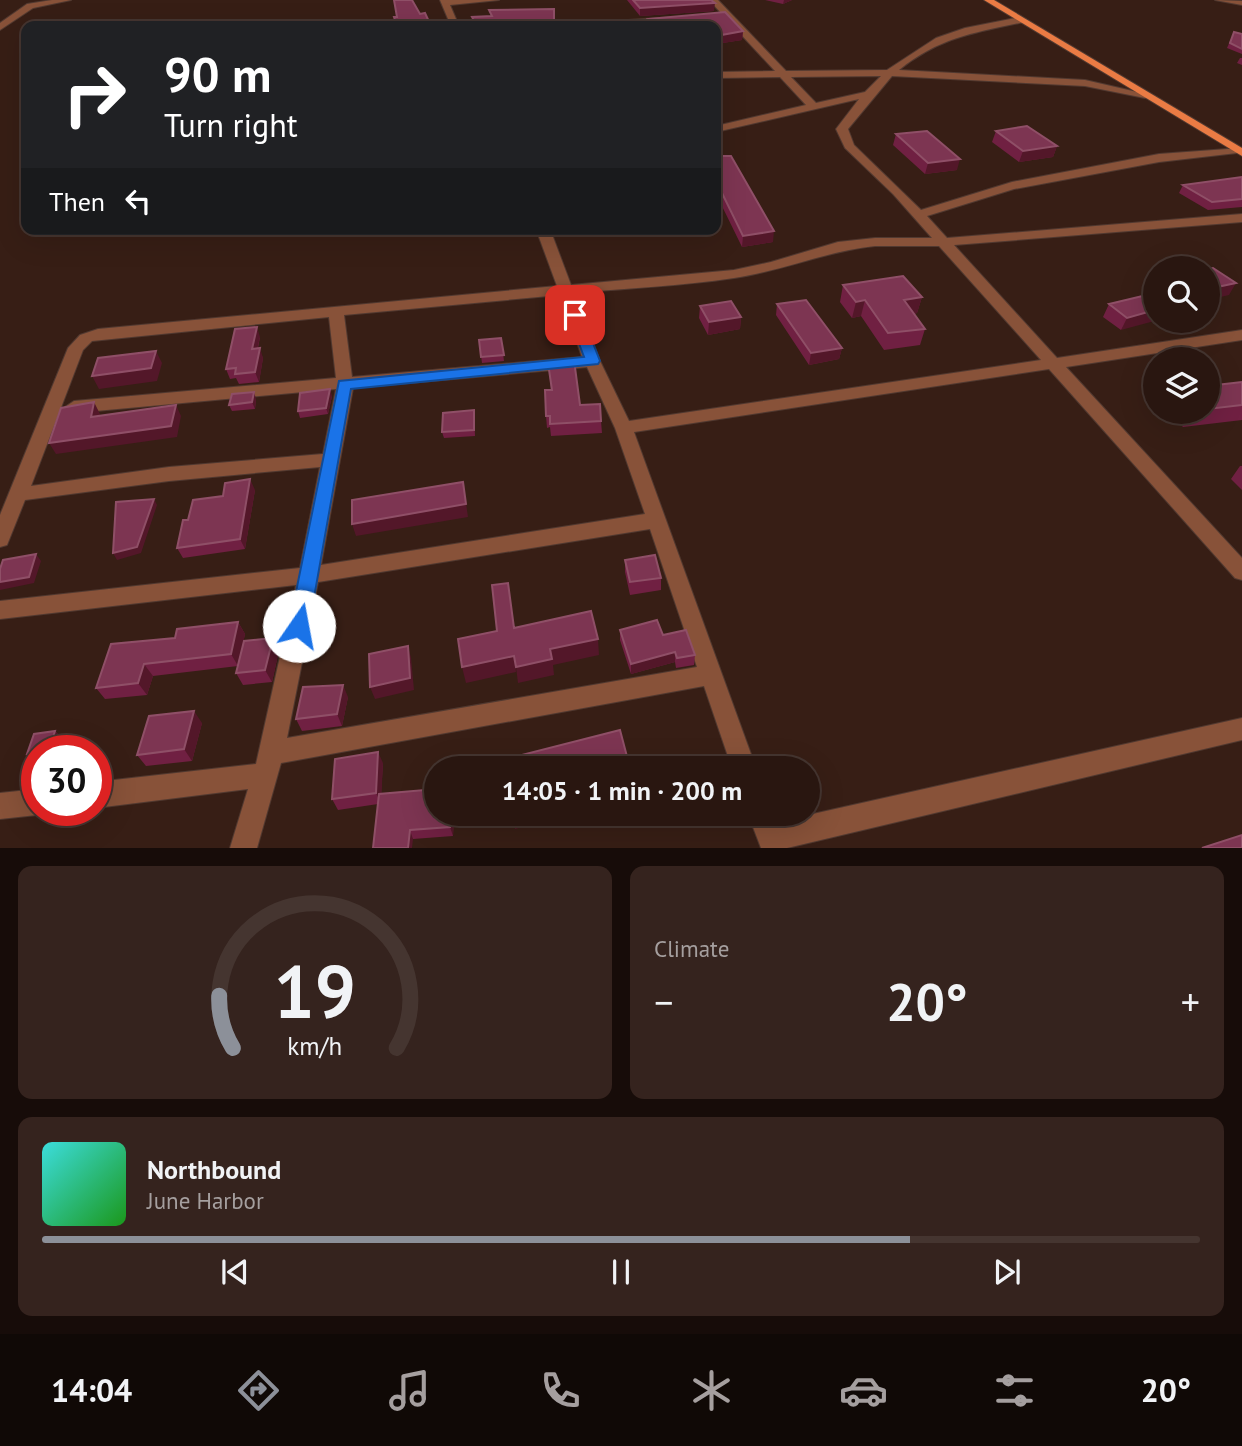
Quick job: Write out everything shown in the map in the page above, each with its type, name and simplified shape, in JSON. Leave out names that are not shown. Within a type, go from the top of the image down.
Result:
[{"type":"main road","points":[[988,0],[1240,152]]},
{"type":"street","points":[[0,27],[30,6],[66,0]]},
{"type":"street","points":[[452,21],[444,2],[495,0]]},
{"type":"street","points":[[713,0],[814,107]]},
{"type":"street","points":[[1219,0],[1242,3]]},
{"type":"street","points":[[714,16],[727,15]]},
{"type":"street","points":[[647,21],[687,18]]},
{"type":"street","points":[[1021,20],[957,33],[929,44],[864,95],[842,129],[849,146],[943,242],[1242,572]]},
{"type":"street","points":[[721,75],[781,72],[891,73],[1085,83],[1145,95]]},
{"type":"street","points":[[721,129],[864,95]]},
{"type":"street","points":[[917,215],[1012,186],[1159,158],[1240,152]]},
{"type":"street","points":[[0,539],[76,348],[86,338],[114,331],[566,292],[733,274],[774,266],[838,246],[875,242],[943,242],[1242,218]]},
{"type":"street","points":[[545,235],[592,361],[624,428],[740,756]]},
{"type":"street","points":[[243,848],[268,764],[309,575],[345,385],[336,313]]},
{"type":"street","points":[[624,428],[1242,335]]},
{"type":"street","points":[[53,409],[592,361]]},
{"type":"street","points":[[20,494],[169,474],[330,460]]},
{"type":"street","points":[[0,610],[309,575],[657,520]]},
{"type":"street","points":[[112,792],[268,764],[710,675]]},
{"type":"street","points":[[769,833],[1242,729]]},
{"type":"street","points":[[0,806],[21,804]]},
{"type":"building","points":[[394,0],[412,0],[420,14],[425,13],[429,21],[395,21],[394,17],[397,17]]},
{"type":"building","points":[[633,0],[711,0],[715,3],[640,8]]},
{"type":"building","points":[[554,9],[554,21],[474,21],[472,17],[492,16],[489,10]]},
{"type":"building","points":[[725,12],[743,31],[721,35],[721,21],[648,19]]},
{"type":"building","points":[[1234,32],[1242,34],[1242,49],[1230,43]]},
{"type":"building","points":[[1027,126],[1057,146],[1023,151],[996,131]]},
{"type":"building","points":[[927,131],[960,159],[928,163],[896,134]]},
{"type":"building","points":[[721,156],[731,156],[774,231],[743,236],[721,191]]},
{"type":"building","points":[[1242,177],[1242,199],[1212,202],[1183,185]]},
{"type":"building","points":[[1220,273],[1236,283],[1220,286]]},
{"type":"building","points":[[903,276],[922,297],[904,300],[925,329],[888,333],[865,300],[856,302],[843,285]]},
{"type":"building","points":[[1143,296],[1143,313],[1127,318],[1109,304]]},
{"type":"building","points":[[806,300],[842,348],[811,353],[777,304]]},
{"type":"building","points":[[731,301],[741,317],[709,322],[700,306]]},
{"type":"building","points":[[257,327],[252,349],[260,348],[255,372],[235,374],[236,368],[226,369],[235,329]]},
{"type":"building","points":[[501,338],[504,355],[481,357],[479,340]]},
{"type":"building","points":[[156,351],[151,368],[92,376],[98,358]]},
{"type":"building","points":[[574,360],[580,405],[600,404],[601,421],[550,424],[550,416],[546,416],[545,390],[552,390],[548,363]]},
{"type":"building","points":[[1242,382],[1242,405],[1220,408],[1220,385]]},
{"type":"building","points":[[330,389],[326,408],[298,411],[300,393]]},
{"type":"building","points":[[254,392],[252,402],[229,405],[232,394]]},
{"type":"building","points":[[94,402],[91,417],[176,405],[171,426],[49,443],[61,408]]},
{"type":"building","points":[[474,410],[474,430],[442,432],[443,413]]},
{"type":"building","points":[[250,479],[240,539],[177,548],[183,520],[188,520],[193,500],[223,496],[225,483]]},
{"type":"building","points":[[463,482],[466,504],[352,524],[352,500]]},
{"type":"building","points":[[154,499],[137,547],[113,553],[116,502]]},
{"type":"building","points":[[36,554],[29,577],[0,582],[3,560]]},
{"type":"building","points":[[655,555],[661,578],[630,582],[625,560]]},
{"type":"building","points":[[508,583],[514,628],[591,611],[598,639],[550,649],[552,659],[516,667],[514,656],[462,667],[458,639],[497,631],[492,585]]},
{"type":"building","points":[[657,620],[663,635],[686,630],[695,655],[677,658],[675,652],[631,664],[620,630]]},
{"type":"building","points":[[238,622],[231,654],[144,664],[138,683],[96,688],[111,644],[175,638],[177,629]]},
{"type":"building","points":[[273,638],[265,670],[236,673],[244,641]]},
{"type":"building","points":[[408,646],[410,678],[370,687],[369,654]]},
{"type":"building","points":[[343,685],[337,714],[296,719],[303,687]]},
{"type":"building","points":[[194,711],[184,749],[137,755],[149,716]]},
{"type":"building","points":[[620,730],[627,756],[518,756]]},
{"type":"building","points":[[55,731],[54,735],[34,734]]},
{"type":"building","points":[[378,752],[376,793],[332,799],[335,759]]},
{"type":"building","points":[[424,790],[424,826],[450,827],[410,830],[408,848],[373,848],[379,794]]},
{"type":"building","points":[[1242,835],[1242,848],[1202,848]]},
{"type":"route","points":[[299,626],[345,385],[592,361],[575,315]]}]
